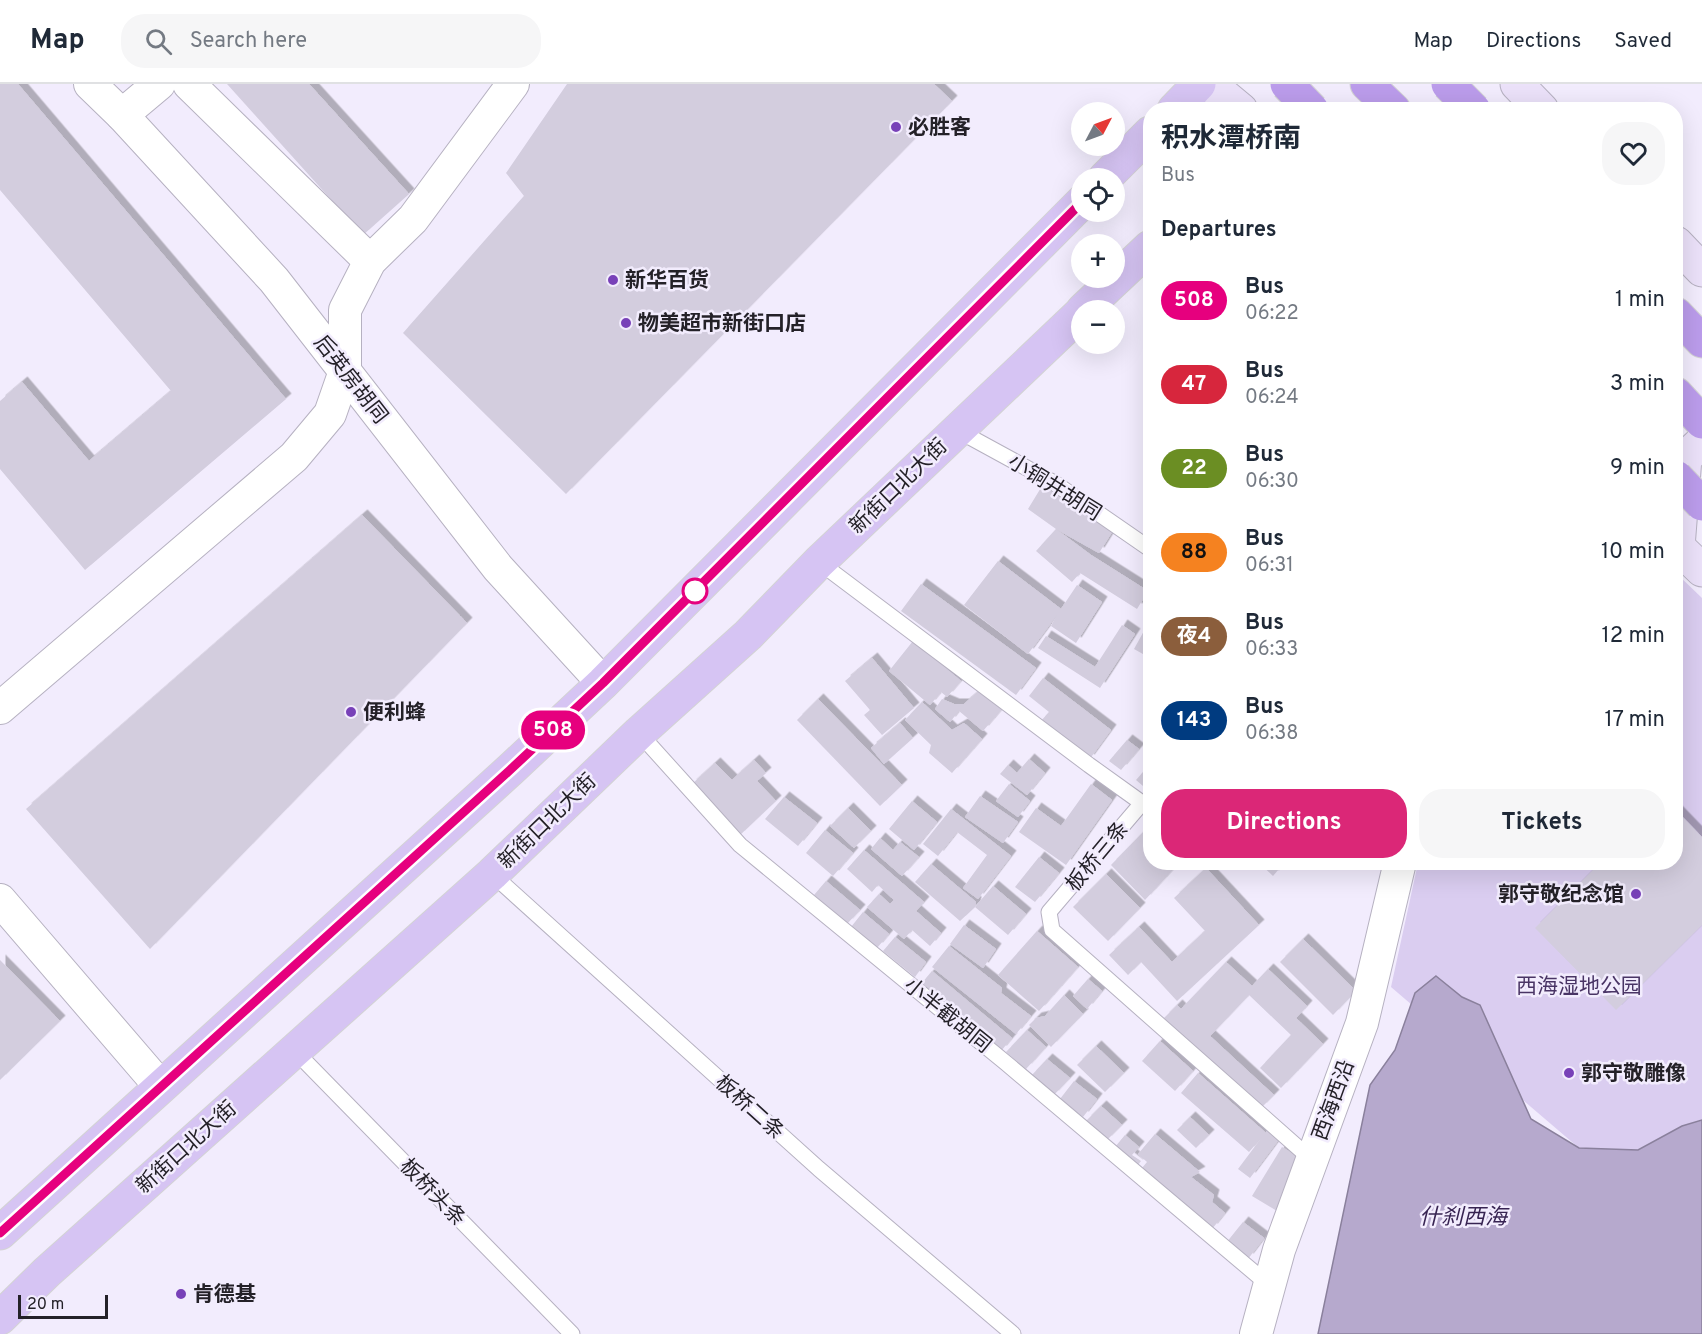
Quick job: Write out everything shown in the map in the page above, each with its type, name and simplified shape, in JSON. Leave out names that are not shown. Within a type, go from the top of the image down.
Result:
[{"type":"highway","points":[[1287,84],[1304,102]]},
{"type":"highway","points":[[1367,84],[1386,102]]},
{"type":"highway","points":[[1448,84],[1466,102]]},
{"type":"highway","points":[[1683,321],[1702,341]]},
{"type":"highway","points":[[1683,402],[1702,422]]},
{"type":"highway","points":[[1688,460],[1702,504]]},
{"type":"main road","points":[[1182,102],[1199,84]]},
{"type":"main road","points":[[1299,102],[1315,84]]},
{"type":"main road","points":[[1115,168],[1143,140]]},
{"type":"main road","points":[[0,1233],[502,778],[603,683],[1071,213]]},
{"type":"main road","name":"新街口北大街","points":[[1094,300],[1143,254]]},
{"type":"main road","name":"新街口北大街","points":[[0,1318],[47,1272],[492,874],[639,733],[748,635],[819,562],[1071,321]]},
{"type":"street","name":"后英房胡同","points":[[90,84],[122,115],[274,280],[498,568],[603,683]]},
{"type":"street","points":[[122,115],[159,84]]},
{"type":"street","points":[[189,84],[370,261]]},
{"type":"street","points":[[0,708],[294,457],[330,414],[345,371],[345,310],[370,261],[414,219],[513,84]]},
{"type":"street","points":[[1210,84],[1231,102]]},
{"type":"street","points":[[1517,84],[1534,102]]},
{"type":"street","points":[[1683,250],[1702,270]]},
{"type":"street","points":[[1683,499],[1688,460]]},
{"type":"street","points":[[1683,552],[1702,570]]},
{"type":"street","name":"西海西沿","points":[[1256,1334],[1279,1250],[1362,1023],[1398,870]]},
{"type":"street","points":[[0,900],[160,1086]]},
{"type":"lane","name":"小铜井胡同","points":[[957,430],[1056,484],[1143,544]]},
{"type":"lane","name":"板桥三条","points":[[819,562],[1142,803],[1049,912],[1052,930],[1311,1160]]},
{"type":"lane","name":"小半截胡同","points":[[639,733],[740,845],[1006,1063],[1269,1285]]},
{"type":"lane","name":"板桥二条","points":[[492,874],[819,1169],[1013,1334]]},
{"type":"lane","name":"板桥头条","points":[[294,1050],[572,1334]]},
{"type":"green space","name":"西海湿地公园","points":[[1683,580],[1702,598],[1702,1120],[1682,1126],[1638,1150],[1579,1148],[1391,987],[1416,870],[1683,870]]},
{"type":"water","name":"什刹西海","points":[[1436,976],[1462,997],[1480,1005],[1531,1119],[1579,1148],[1638,1150],[1682,1126],[1702,1120],[1702,1334],[1318,1334],[1370,1085],[1395,1050],[1415,993]]},
{"type":"building","points":[[0,84],[18,84],[286,399],[85,570],[0,469],[0,401],[22,382],[89,461],[171,391],[0,190]]},
{"type":"building","points":[[227,84],[309,84],[409,194],[363,235]]},
{"type":"building","name":"新华百货","points":[[567,84],[934,84],[952,101],[566,494],[403,333],[524,196],[506,173]]},
{"type":"building","points":[[1042,486],[1114,529],[1099,553],[1056,529],[1028,509]]},
{"type":"building","points":[[362,515],[467,623],[150,949],[26,809]]},
{"type":"building","points":[[1056,529],[1091,555],[1143,588],[1143,599],[1137,609],[1080,573],[1072,582],[1036,551]]},
{"type":"building","points":[[998,561],[1061,609],[1077,585],[1102,602],[1076,643],[1051,626],[1057,615],[1028,654],[964,605]]},
{"type":"building","points":[[921,584],[1036,668],[1016,695],[901,611]]},
{"type":"building","points":[[1122,625],[1135,634],[1100,688],[1038,648],[1046,636],[1095,667]]},
{"type":"building","points":[[1143,633],[1143,654],[1134,649]]},
{"type":"building","points":[[913,641],[961,681],[947,697],[941,692],[930,705],[889,671]]},
{"type":"building","points":[[872,658],[914,708],[882,735],[864,715],[870,710],[845,681]]},
{"type":"building","points":[[1043,678],[1111,730],[1089,760],[1040,722],[1049,712],[1029,696]]},
{"type":"building","points":[[980,690],[1002,709],[983,731],[959,711],[950,722],[935,709],[942,699],[954,704],[964,704]]},
{"type":"building","points":[[818,699],[902,785],[880,806],[797,720]]},
{"type":"building","points":[[922,702],[952,730],[964,723],[982,739],[952,773],[929,753],[931,745],[905,720]]},
{"type":"building","points":[[900,723],[913,738],[884,764],[871,748]]},
{"type":"building","points":[[1127,740],[1139,749],[1121,770],[1109,761]]},
{"type":"building","points":[[1029,759],[1045,773],[1027,795],[1000,774],[1008,765],[1017,773]]},
{"type":"building","points":[[754,760],[766,773],[757,781],[776,801],[739,836],[691,785],[715,763],[732,780]]},
{"type":"building","points":[[1143,772],[1143,786],[1136,780]]},
{"type":"building","points":[[1009,784],[1030,801],[1018,817],[996,801]]},
{"type":"building","points":[[1091,784],[1112,800],[1066,865],[1019,832],[1036,808],[1061,826]]},
{"type":"building","points":[[980,796],[1018,822],[1003,843],[965,817]]},
{"type":"building","points":[[784,797],[817,823],[798,846],[765,819]]},
{"type":"building","points":[[912,801],[937,822],[914,850],[889,829]]},
{"type":"building","points":[[848,808],[871,831],[854,848],[830,826]]},
{"type":"building","points":[[951,809],[1011,856],[978,899],[963,888],[987,855],[957,832],[938,856],[923,844]]},
{"type":"building","name":"郭守敬纪念馆","points":[[1683,817],[1702,837],[1702,925],[1616,1010],[1535,928],[1593,870],[1683,870]]},
{"type":"building","points":[[825,830],[853,853],[833,876],[806,853]]},
{"type":"building","points":[[1143,832],[1143,870],[1173,870],[1145,900],[1111,865]]},
{"type":"building","points":[[880,838],[893,850],[900,842],[919,857],[902,876],[871,849]]},
{"type":"building","points":[[864,850],[924,902],[916,911],[941,933],[930,946],[912,930],[904,939],[867,907],[879,894],[890,904],[894,900],[878,885],[872,892],[847,869]]},
{"type":"building","points":[[1039,857],[1059,873],[1035,902],[1015,887]]},
{"type":"building","points":[[931,864],[976,902],[975,907],[960,921],[915,882]]},
{"type":"building","points":[[1204,870],[1208,870],[1259,925],[1177,1001],[1141,962],[1128,975],[1109,955],[1139,927],[1172,962],[1205,931],[1174,898]]},
{"type":"building","points":[[1267,870],[1278,870],[1273,876]]},
{"type":"building","points":[[1106,874],[1140,908],[1108,941],[1073,907]]},
{"type":"building","points":[[826,881],[860,910],[847,924],[814,895]]},
{"type":"building","points":[[993,886],[1026,914],[1008,935],[975,907]]},
{"type":"building","points":[[863,912],[889,934],[877,948],[851,927]]},
{"type":"building","points":[[964,925],[996,949],[983,968],[950,944]]},
{"type":"building","points":[[1037,931],[1078,967],[1039,1011],[998,975]]},
{"type":"building","points":[[895,937],[926,962],[915,977],[883,951]]},
{"type":"building","points":[[1303,939],[1356,991],[1333,1015],[1280,962]]},
{"type":"building","points":[[949,946],[1002,988],[1001,993],[1031,1016],[1016,1034],[932,967]]},
{"type":"building","points":[[0,960],[60,1021],[0,1080]]},
{"type":"building","points":[[1226,962],[1252,986],[1268,969],[1307,1006],[1296,1018],[1323,1044],[1281,1088],[1260,1068],[1291,1035],[1249,995],[1210,1036],[1274,1095],[1261,1108],[1164,1018],[1177,1005],[1181,1009]]},
{"type":"building","points":[[932,971],[1012,1038],[1001,1051],[921,984]]},
{"type":"building","points":[[1088,979],[1102,991],[1087,1009],[1073,996]]},
{"type":"building","points":[[1064,995],[1083,1014],[1051,1047],[1029,1025],[1036,1018],[1045,1016]]},
{"type":"building","points":[[1027,1030],[1046,1047],[1026,1069],[1006,1052]]},
{"type":"building","points":[[1160,1041],[1193,1071],[1175,1091],[1142,1061]]},
{"type":"building","points":[[1096,1046],[1124,1073],[1105,1092],[1077,1065]]},
{"type":"building","points":[[1047,1059],[1070,1078],[1053,1096],[1031,1076]]},
{"type":"building","points":[[1198,1073],[1266,1133],[1268,1129],[1280,1138],[1250,1178],[1238,1169],[1262,1137],[1249,1152],[1181,1093]]},
{"type":"building","points":[[1074,1081],[1097,1099],[1083,1117],[1060,1099]]},
{"type":"building","points":[[1101,1106],[1122,1125],[1106,1141],[1086,1121]]},
{"type":"building","points":[[1190,1117],[1209,1135],[1196,1148],[1177,1130]]},
{"type":"building","points":[[1155,1134],[1200,1172],[1191,1177],[1214,1195],[1212,1202],[1225,1213],[1212,1229],[1142,1168],[1147,1162],[1138,1154]]},
{"type":"building","points":[[1125,1135],[1139,1147],[1132,1155],[1141,1161],[1138,1165],[1115,1147]]},
{"type":"building","points":[[1282,1147],[1307,1162],[1277,1211],[1252,1196]]},
{"type":"building","points":[[1243,1222],[1264,1238],[1248,1259],[1226,1243]]},
{"type":"bus line","name":"508","points":[[0,1233],[603,683],[1071,213]]},
{"type":"place","name":"必胜客","points":[[896,127]]},
{"type":"place","name":"新华百货","points":[[613,280]]},
{"type":"place","name":"物美超市新街口店","points":[[626,323]]},
{"type":"place","name":"便利蜂","points":[[351,712]]},
{"type":"place","name":"郭守敬纪念馆","points":[[1636,894]]},
{"type":"place","name":"郭守敬雕像","points":[[1569,1073]]},
{"type":"place","name":"肯德基","points":[[181,1294]]}]
